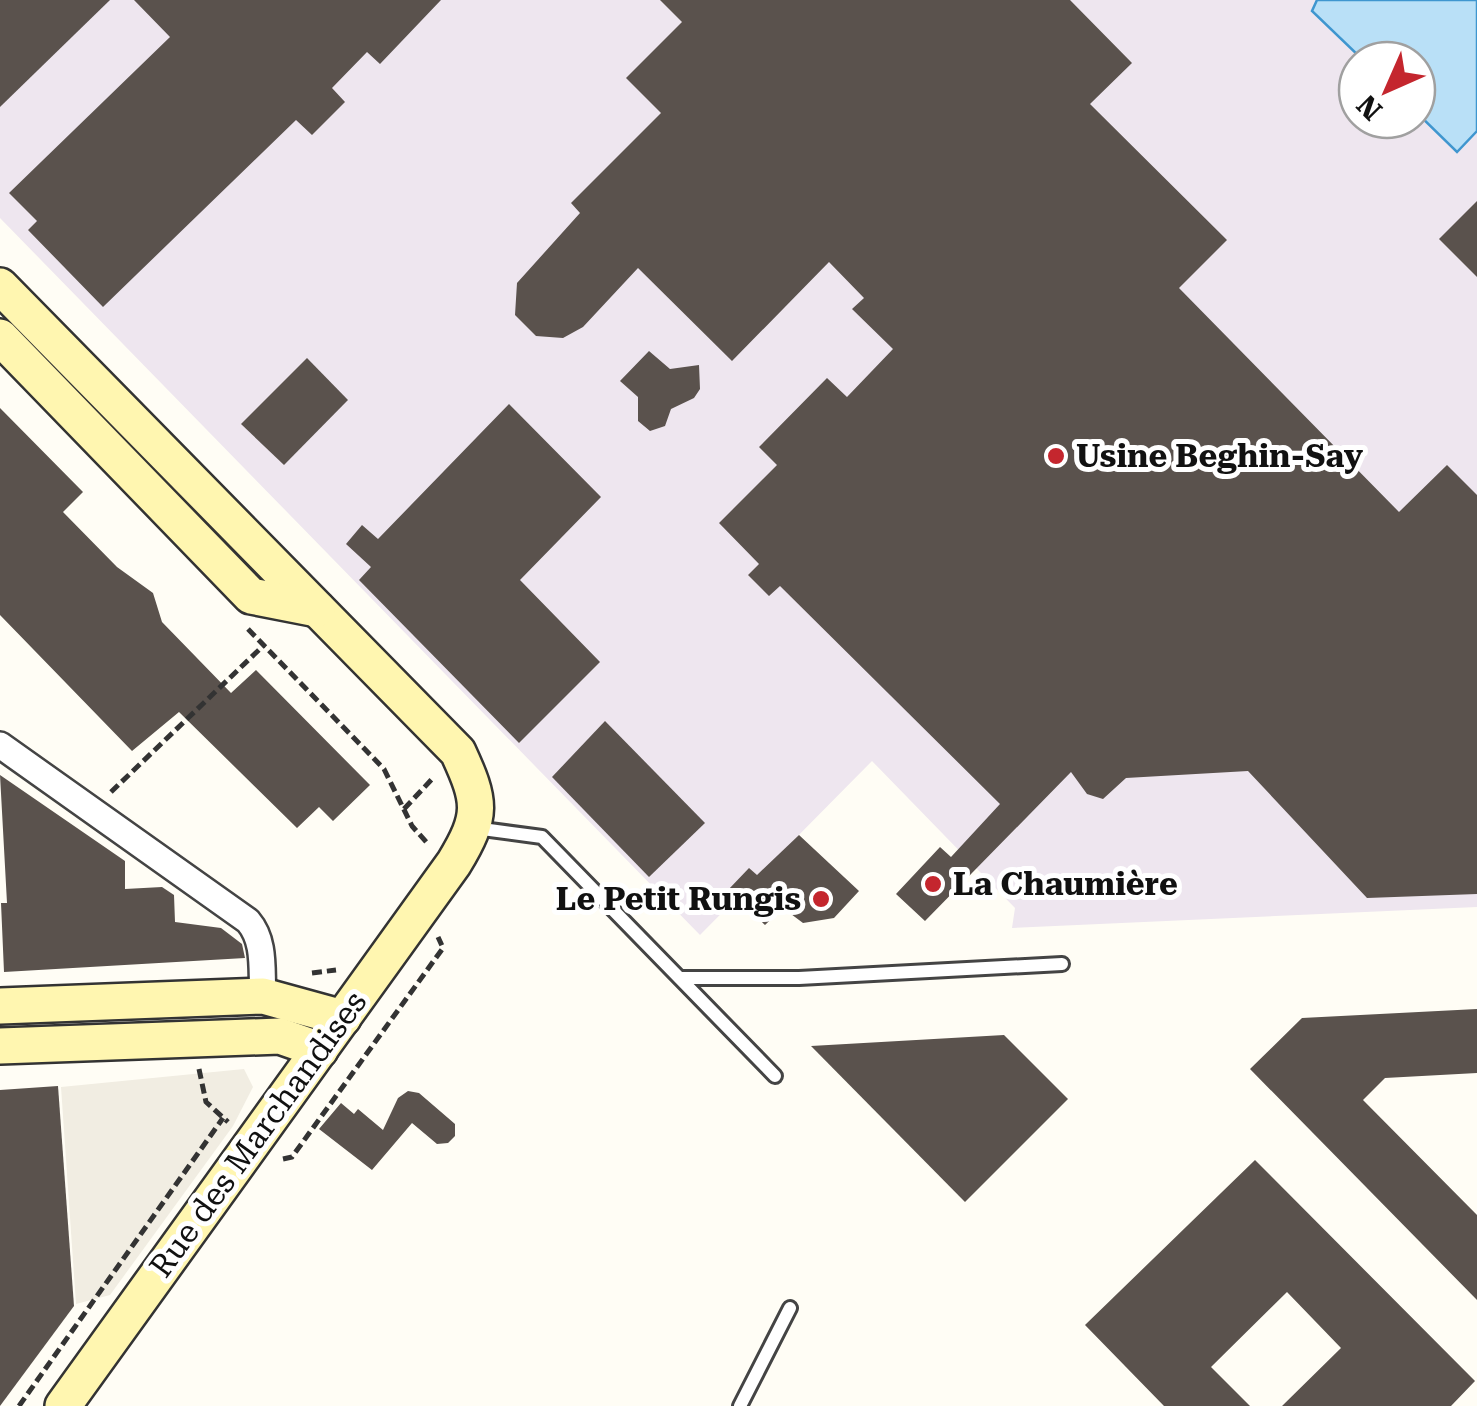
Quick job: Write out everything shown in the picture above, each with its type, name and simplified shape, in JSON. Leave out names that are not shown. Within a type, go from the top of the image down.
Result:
[{"type":"street","points":[[0,286],[458,752],[477,792],[476,828]]},
{"type":"street","points":[[0,337],[251,596],[317,609]]},
{"type":"street","points":[[0,745],[248,921],[256,930],[262,954],[262,986]]},
{"type":"street","name":"Rue des Marchandises","points":[[63,1406],[343,1018],[438,857],[476,828]]},
{"type":"street","points":[[0,1006],[262,986],[343,1018]]},
{"type":"street","points":[[1,1041],[280,1036],[320,1050]]},
{"type":"lane","points":[[476,828],[542,836],[776,1076]]},
{"type":"lane","points":[[682,978],[759,979],[1062,964]]},
{"type":"lane","points":[[740,1406],[790,1308]]},
{"type":"path","points":[[237,618],[384,769],[412,826],[438,857]]},
{"type":"path","points":[[91,810],[264,645]]},
{"type":"path","points":[[262,986],[336,970],[348,954]]},
{"type":"path","points":[[19,1406],[222,1118]]},
{"type":"shaded area","points":[[0,0],[1317,0],[1313,11],[1343,40],[1337,40],[1337,140],[1437,140],[1437,132],[1457,152],[1477,131],[1477,907],[1012,928],[1015,908],[872,761],[700,935],[0,218]]},
{"type":"shaded area","points":[[244,1069],[253,1087],[233,1126],[110,1295],[76,1304],[61,1087]]},
{"type":"water","points":[[1317,0],[1477,0],[1477,131],[1457,152],[1437,132],[1437,40],[1342,40],[1312,11]]},
{"type":"building","points":[[0,0],[110,0],[0,107]]},
{"type":"building","points":[[134,0],[441,0],[380,64],[367,52],[332,88],[345,102],[312,135],[296,120],[103,307],[28,230],[37,221],[9,193],[170,37]]},
{"type":"building","name":"Usine Beghin-Say","points":[[660,0],[1070,0],[1132,63],[1090,104],[1227,240],[1179,288],[1399,512],[1447,465],[1477,495],[1477,894],[1367,898],[1248,771],[1126,778],[1103,799],[1087,794],[1071,772],[925,921],[896,894],[940,847],[951,857],[1000,804],[780,586],[769,596],[748,575],[759,564],[719,523],[777,465],[759,447],[827,378],[847,397],[893,349],[852,309],[864,298],[829,262],[732,361],[638,268],[583,327],[563,338],[536,336],[515,315],[517,283],[580,213],[571,203],[661,113],[626,78],[682,22]]},
{"type":"building","points":[[1477,201],[1477,277],[1439,239]]},
{"type":"building","points":[[649,351],[670,369],[699,365],[700,389],[694,398],[671,409],[665,426],[650,431],[638,421],[638,397],[620,381]]},
{"type":"building","points":[[307,358],[348,400],[284,465],[241,424]]},
{"type":"building","points":[[509,404],[601,497],[520,580],[600,662],[519,743],[359,580],[371,567],[346,544],[362,525],[378,539]]},
{"type":"building","points":[[0,408],[83,492],[63,512],[117,567],[153,593],[162,622],[231,693],[256,670],[370,785],[333,821],[319,807],[297,828],[179,712],[132,751],[0,615]]},
{"type":"building","points":[[605,721],[705,823],[649,877],[552,777]]},
{"type":"building","points":[[0,775],[125,861],[125,889],[162,887],[174,895],[175,922],[221,928],[242,944],[245,958],[4,972],[1,903],[7,903]]},
{"type":"building","points":[[799,835],[859,891],[834,918],[803,923],[783,908],[765,925],[728,890],[749,868],[757,875]]},
{"type":"building","points":[[1477,1009],[1477,1073],[1385,1078],[1363,1100],[1477,1215],[1477,1300],[1250,1069],[1302,1018]]},
{"type":"building","points":[[1004,1035],[1068,1099],[965,1202],[811,1046]]},
{"type":"building","points":[[58,1086],[74,1306],[0,1406],[0,1090]]},
{"type":"building","points":[[408,1091],[419,1093],[455,1124],[455,1136],[448,1143],[437,1144],[412,1123],[372,1170],[319,1129],[341,1103],[354,1114],[358,1109],[383,1130],[398,1098]]},
{"type":"building","points":[[1255,1160],[1475,1381],[1451,1406],[1282,1406],[1341,1348],[1287,1292],[1211,1367],[1250,1406],[1164,1406],[1085,1325]]},
{"type":"place","name":"Usine Beghin-Say","points":[[1056,456]]},
{"type":"place","name":"La Chaumière","points":[[933,884]]},
{"type":"place","name":"Le Petit Rungis","points":[[821,899]]}]
